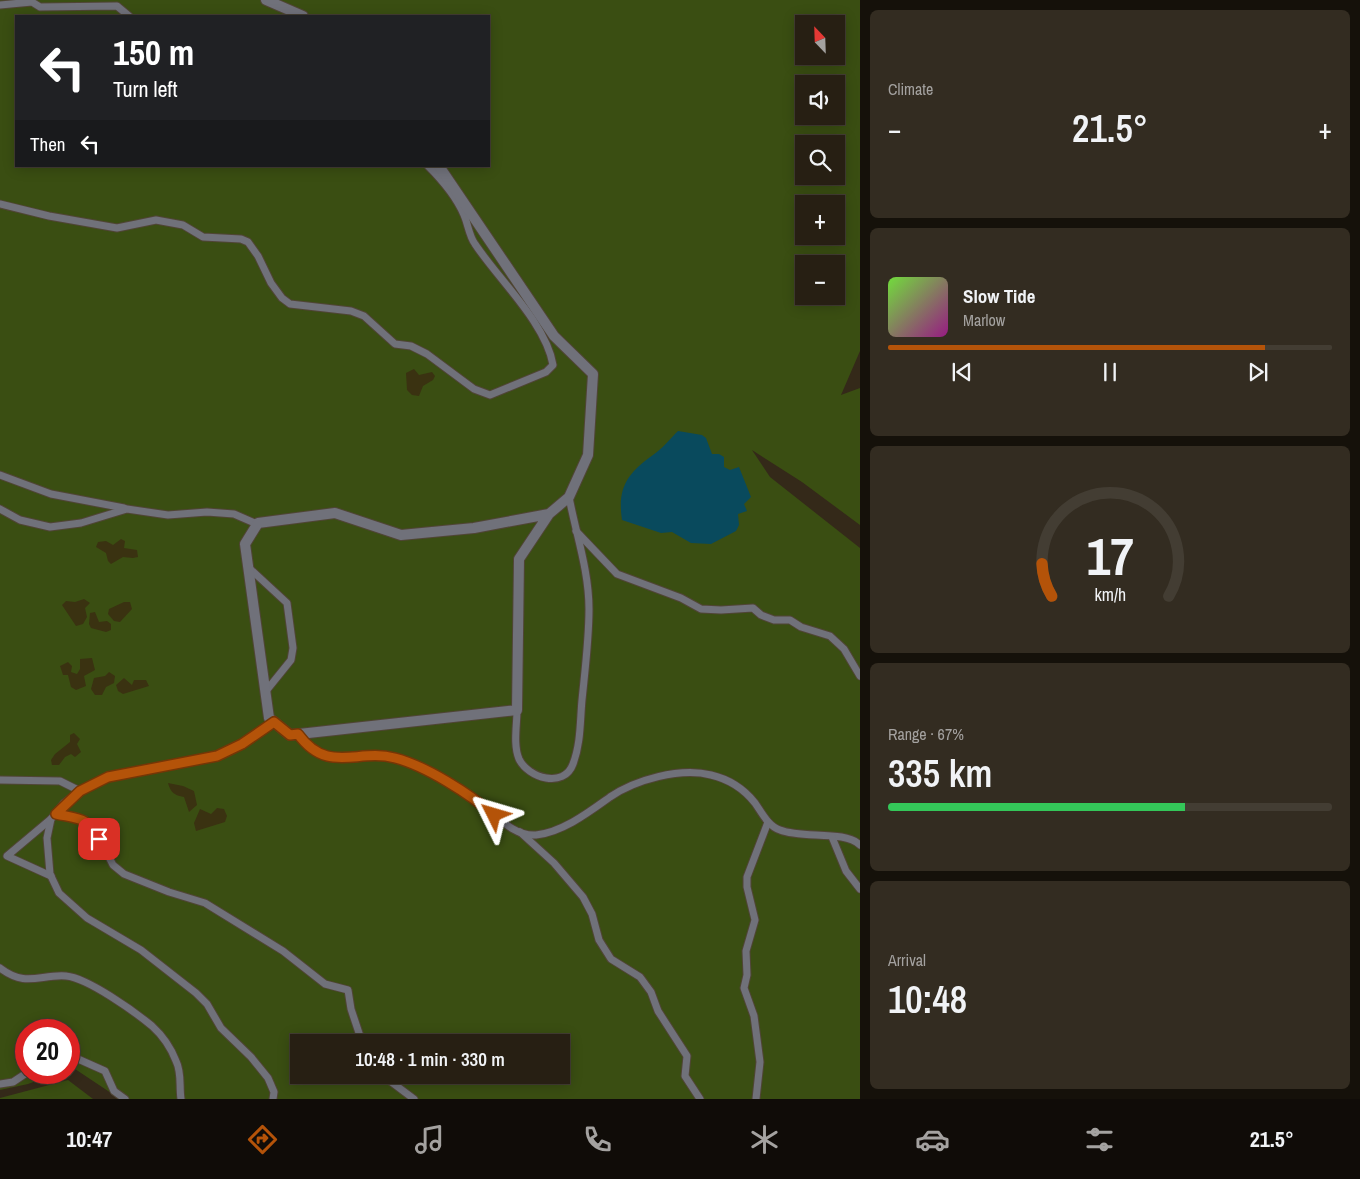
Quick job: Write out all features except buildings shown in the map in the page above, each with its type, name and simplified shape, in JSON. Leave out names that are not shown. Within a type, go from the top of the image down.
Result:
[{"type":"street","points":[[266,0],[301,15]]},
{"type":"street","points":[[440,167],[554,336],[593,374],[588,455],[569,497],[549,514],[519,559],[517,710],[290,735],[269,718],[245,544],[257,524],[335,513],[401,535],[474,528],[549,514]]},
{"type":"lane","points":[[0,5],[32,2],[40,7],[117,6],[129,15]]},
{"type":"lane","points":[[0,204],[49,216],[116,228],[156,220],[175,223],[189,228],[204,237],[241,239],[248,242],[282,298],[290,304],[351,311],[364,316],[395,344],[412,346],[427,354],[474,389],[490,395],[546,372],[553,365],[551,353],[522,304],[473,242],[469,227],[454,195],[429,167]]},
{"type":"lane","points":[[0,475],[51,494],[127,509],[168,515],[207,512],[234,514],[257,524]]},
{"type":"lane","points":[[517,710],[516,750],[524,767],[530,773],[544,778],[552,779],[566,773],[573,763],[579,739],[589,608],[585,570],[569,497]]},
{"type":"lane","points":[[0,509],[20,520],[50,527],[81,523],[127,509]]},
{"type":"lane","points":[[576,531],[616,574],[681,598],[701,609],[753,608],[761,615],[774,620],[790,620],[830,636],[844,649],[860,676]]},
{"type":"lane","points":[[249,568],[287,603],[294,648],[291,660],[266,691]]},
{"type":"lane","points":[[51,876],[7,856],[80,791],[108,777],[217,756],[242,744],[274,722]]},
{"type":"lane","points":[[298,734],[307,747],[329,757],[342,759],[379,755],[398,758],[428,772],[477,800],[500,819],[520,832],[554,864],[583,897],[592,914],[599,940],[611,959],[640,977],[687,1056],[685,1076],[700,1099]]},
{"type":"lane","points":[[520,832],[536,835],[558,828],[589,813],[619,792],[661,775],[694,773],[710,775],[740,787],[768,822],[778,830],[832,837],[847,836],[860,845]]},
{"type":"lane","points":[[0,780],[60,781],[80,791]]},
{"type":"lane","points":[[54,816],[47,838],[51,876],[59,892],[74,908],[141,950],[196,993],[207,1004],[221,1028],[251,1057],[268,1078],[274,1092],[273,1099]]},
{"type":"lane","points":[[54,816],[85,820],[93,826],[113,865],[124,874],[169,892],[205,902],[283,951],[325,984],[348,990],[351,1009],[359,1034]]},
{"type":"lane","points":[[756,1099],[760,1062],[754,1016],[744,988],[747,975],[746,951],[755,920],[746,888],[747,877],[768,822]]},
{"type":"lane","points":[[832,837],[846,871],[860,889]]},
{"type":"lane","points":[[0,968],[9,974],[34,980],[64,976],[74,978],[114,999],[152,1026],[163,1038],[177,1063],[181,1099]]},
{"type":"lane","points":[[80,1060],[105,1071],[114,1091],[125,1099]]},
{"type":"lane","points":[[0,1084],[15,1081]]},
{"type":"lane","points":[[394,1084],[414,1099]]},
{"type":"green space","points":[[0,0],[860,0],[860,351],[841,395],[860,388],[860,525],[802,482],[752,450],[770,477],[860,548],[860,1099],[120,1099],[80,1072],[80,1019],[15,1019],[15,1084],[28,1084],[0,1090]]},
{"type":"green space","points":[[53,1084],[73,1084],[93,1099],[0,1099]]},
{"type":"sand","points":[[414,369],[419,375],[432,372],[435,376],[433,380],[423,386],[419,396],[412,395],[407,390],[406,373]]},
{"type":"sand","points":[[121,539],[125,541],[124,548],[137,550],[138,557],[123,557],[111,564],[106,553],[96,547],[98,542],[106,541],[113,545]]},
{"type":"sand","points":[[84,599],[90,603],[85,608],[87,617],[83,624],[76,626],[62,605],[66,601],[75,602]]},
{"type":"sand","points":[[124,602],[130,602],[132,609],[120,622],[114,621],[108,614],[109,609]]},
{"type":"sand","points":[[95,612],[99,622],[107,621],[111,624],[111,630],[106,632],[91,628],[89,624],[90,613]]},
{"type":"sand","points":[[92,658],[95,670],[84,676],[86,686],[76,690],[71,687],[68,675],[63,675],[60,666],[68,662],[72,666],[71,672],[77,674],[80,669],[80,659]]},
{"type":"sand","points":[[109,672],[115,676],[114,683],[106,687],[102,695],[95,695],[91,689],[94,678],[105,676]]},
{"type":"sand","points":[[124,678],[132,685],[134,680],[146,680],[149,686],[123,694],[118,691],[116,685]]},
{"type":"sand","points":[[74,733],[80,739],[77,744],[81,752],[75,757],[71,754],[65,757],[59,765],[52,765],[51,760],[55,754],[70,742],[70,735]]},
{"type":"sand","points":[[168,783],[183,786],[194,791],[197,805],[189,812],[184,797],[173,793]]},
{"type":"sand","points":[[217,808],[224,809],[227,816],[225,822],[196,831],[194,823],[200,809],[211,814]]},
{"type":"water","points":[[678,431],[702,435],[706,438],[712,454],[719,454],[724,457],[724,467],[730,470],[739,467],[751,497],[744,504],[747,511],[738,514],[739,525],[736,531],[711,544],[691,543],[672,532],[661,533],[622,520],[621,498],[626,482],[637,468],[660,450]]},
{"type":"route","points":[[99,839],[93,826],[85,820],[56,814],[64,804],[80,791],[108,777],[217,756],[242,744],[274,722],[290,735],[298,734],[307,747],[329,757],[342,759],[379,755],[398,758],[462,791],[477,800],[494,815]]}]
